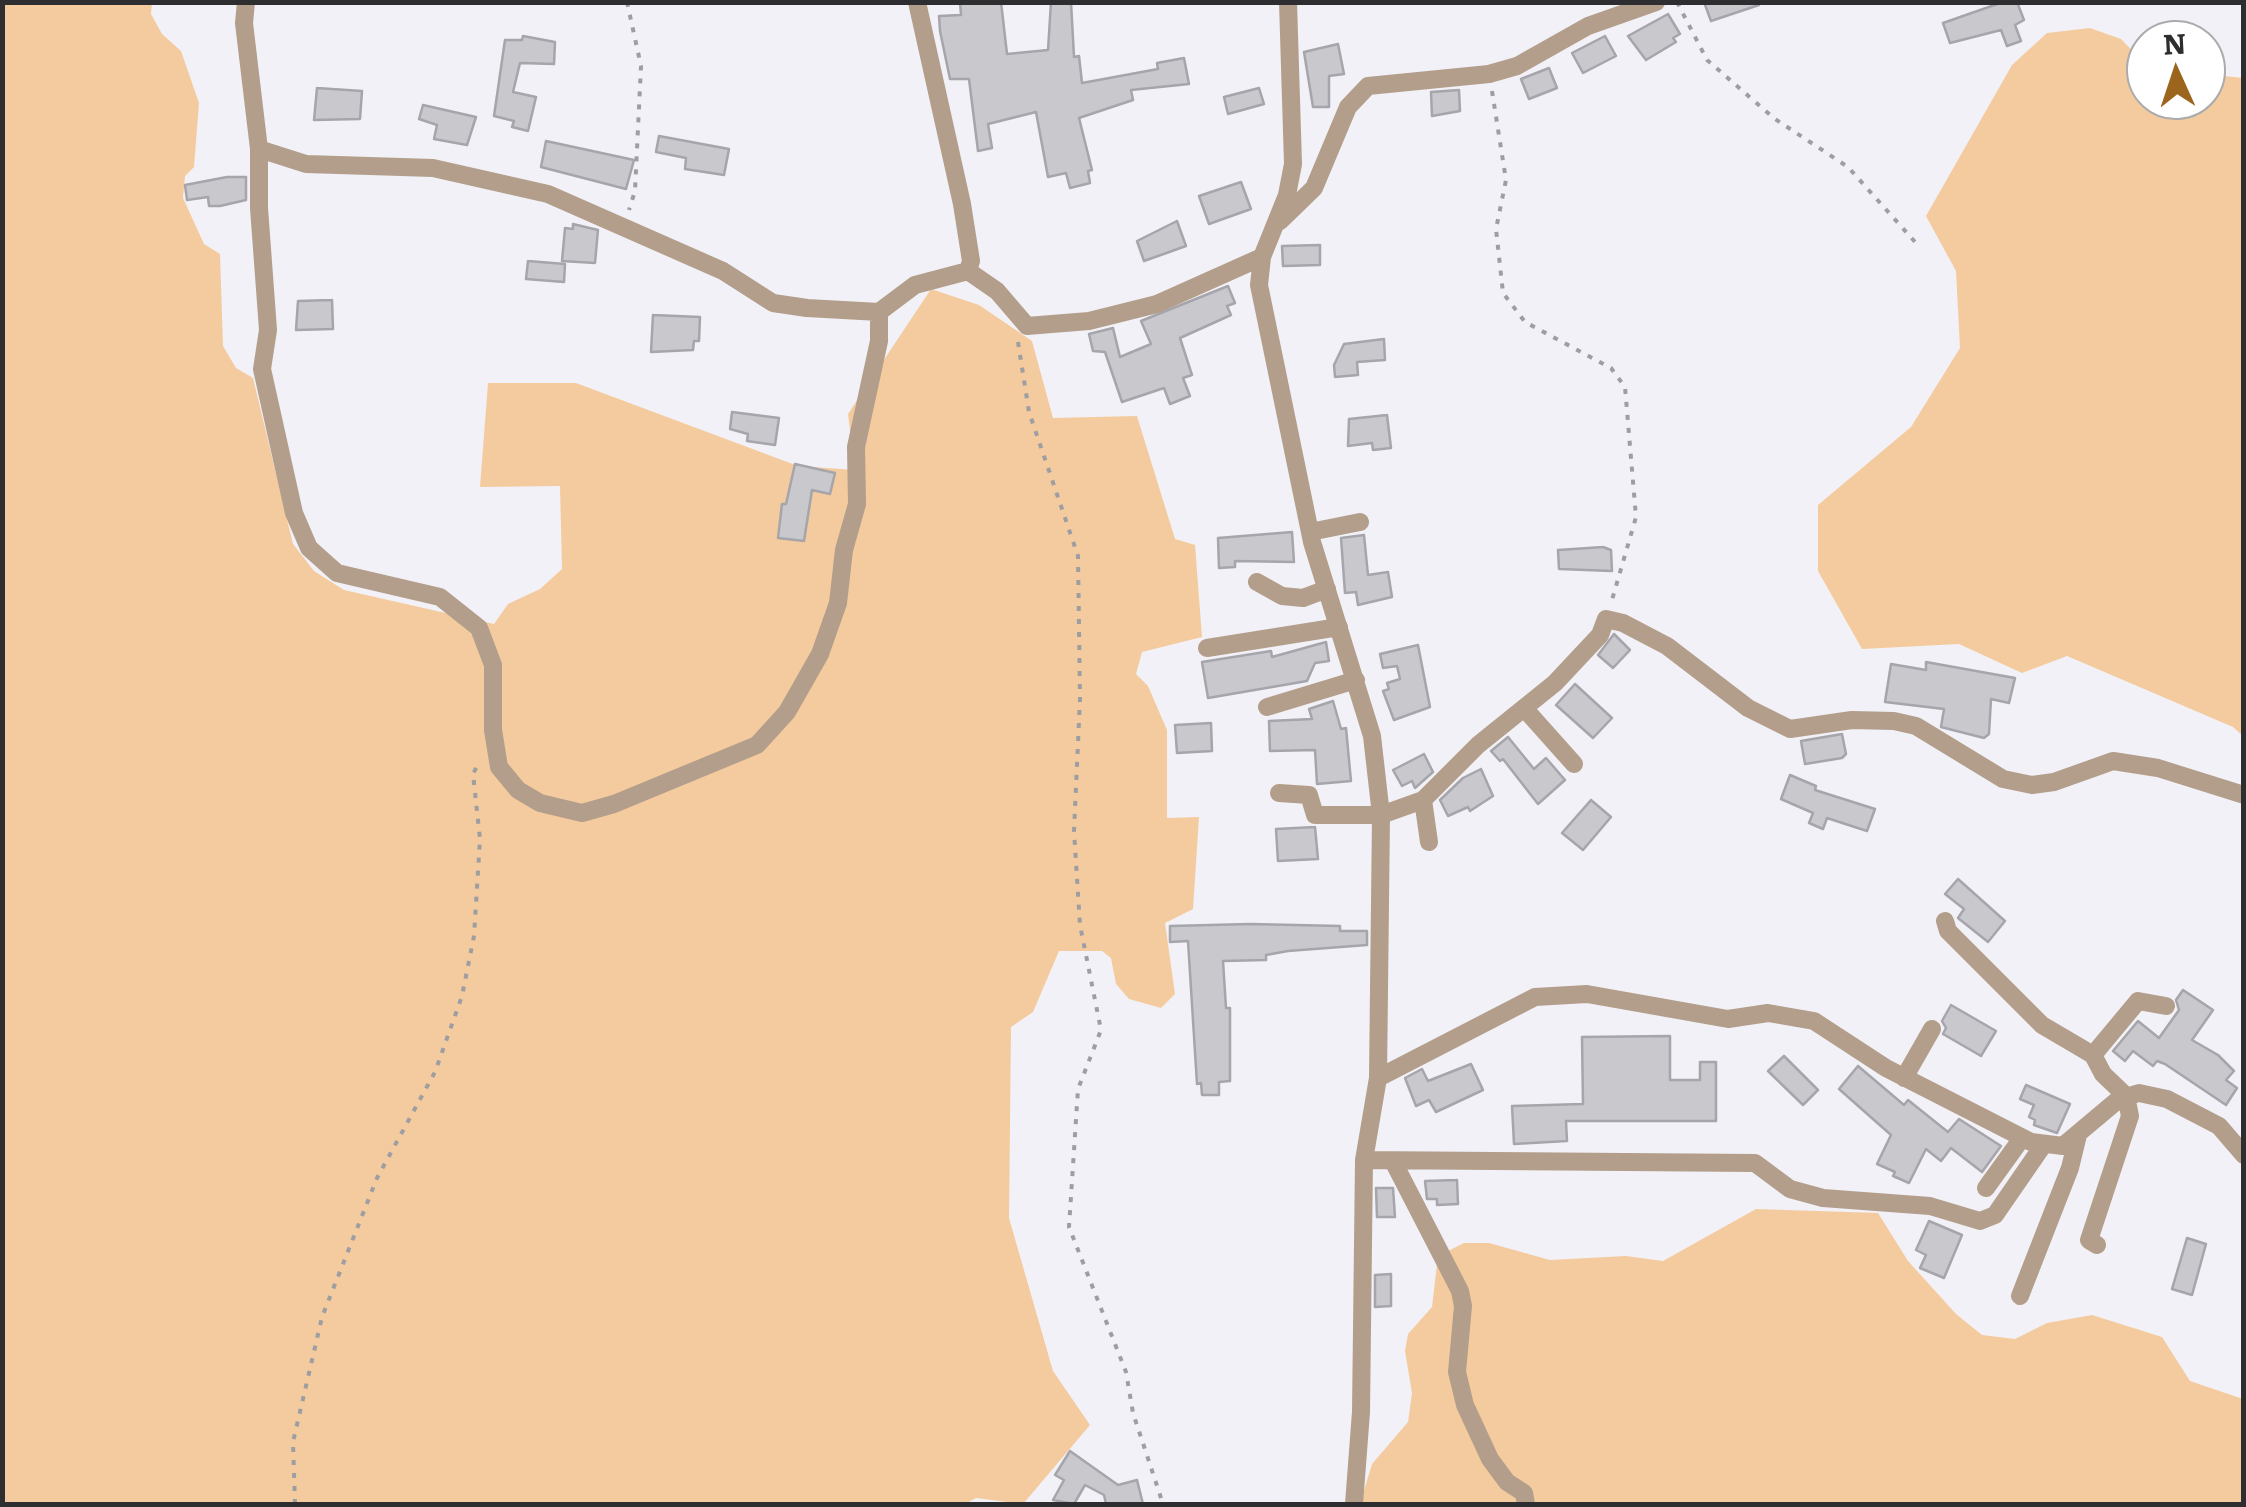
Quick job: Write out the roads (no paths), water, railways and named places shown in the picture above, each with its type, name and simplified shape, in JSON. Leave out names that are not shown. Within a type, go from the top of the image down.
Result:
[{"type":"street","points":[[246,2],[244,23],[260,149],[258,208],[268,330],[262,370],[294,513],[309,548],[337,573],[440,597],[479,628],[493,665],[493,730],[499,767],[518,790],[559,811],[582,813],[614,804],[758,745],[787,712],[820,654],[838,602],[844,550],[856,504],[856,448],[878,341],[879,312]]},
{"type":"street","points":[[917,2],[962,204],[971,262],[968,272]]},
{"type":"street","points":[[1288,2],[1293,164],[1262,257],[1262,310],[1310,532],[1378,762],[1381,814],[1378,1078],[1364,1160],[1362,1412],[1354,1504]]},
{"type":"street","points":[[1276,224],[1314,188],[1348,107],[1368,86],[1489,74],[1517,66],[1598,22],[1656,2]]},
{"type":"street","points":[[260,149],[306,164],[433,168],[548,194],[724,271],[773,304],[879,312],[915,285],[968,272],[996,291],[1027,326],[1135,312],[1262,257]]},
{"type":"street","points":[[1310,532],[1360,522]]},
{"type":"street","points":[[1256,582],[1282,596],[1303,598],[1327,589]]},
{"type":"street","points":[[1280,793],[1309,795],[1316,815],[1381,814],[1423,800],[1478,744],[1524,708],[1600,635],[1606,619],[1623,622],[1668,646],[1748,708],[1790,729],[1852,720],[1894,721],[1916,726],[2003,778],[2018,782],[2054,782],[2113,760],[2158,768],[2244,796]]},
{"type":"street","points":[[1207,648],[1339,627]]},
{"type":"street","points":[[1267,707],[1356,680]]},
{"type":"street","points":[[1524,708],[1574,764]]},
{"type":"street","points":[[1423,800],[1429,842]]},
{"type":"street","points":[[1945,922],[1948,931],[2042,1026],[2093,1055],[2103,1074],[2126,1096],[2130,1116],[2089,1240],[2097,1245]]},
{"type":"street","points":[[1378,1078],[1536,997],[1587,994],[1728,1019],[1768,1013],[1814,1022],[1904,1078],[2022,1138],[2044,1144],[2063,1146],[2126,1096],[2139,1093],[2167,1099],[2220,1126],[2244,1155]]},
{"type":"street","points":[[2093,1055],[2138,1001],[2166,1006]]},
{"type":"street","points":[[1904,1078],[1932,1029]]},
{"type":"street","points":[[2020,1296],[2070,1168],[2078,1135]]},
{"type":"street","points":[[1986,1188],[2022,1138]]},
{"type":"street","points":[[1364,1160],[1754,1163],[1790,1189],[1823,1198],[1930,1206],[1980,1221],[1995,1215],[2044,1144]]},
{"type":"street","points":[[1392,1160],[1460,1291],[1463,1306],[1457,1372],[1465,1405],[1490,1458],[1508,1482],[1524,1493],[1526,1504]]}]
